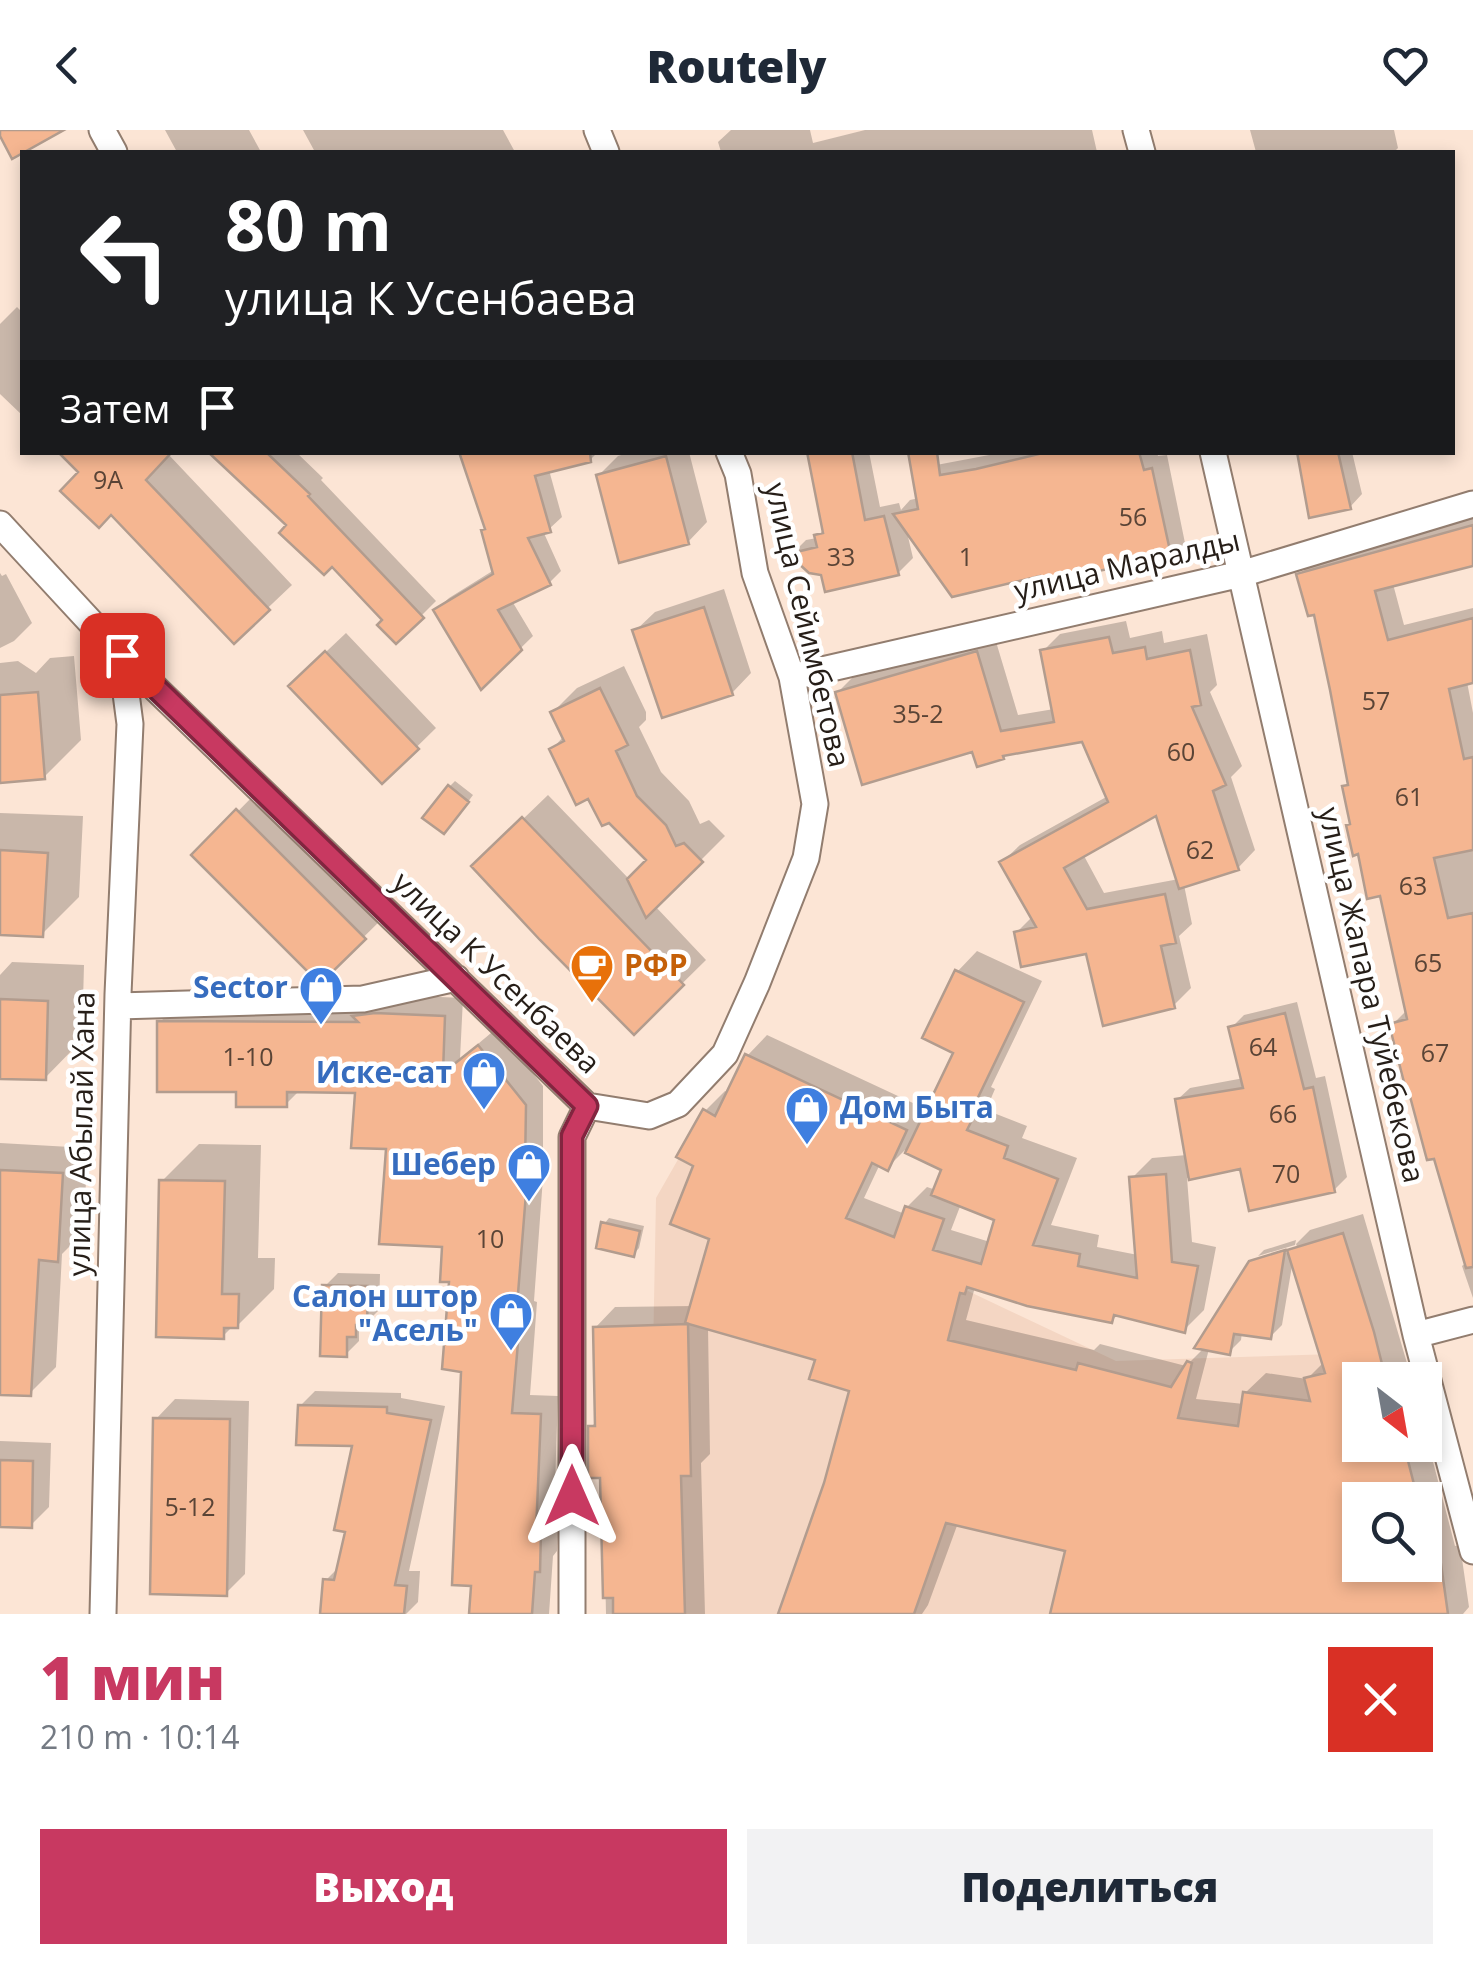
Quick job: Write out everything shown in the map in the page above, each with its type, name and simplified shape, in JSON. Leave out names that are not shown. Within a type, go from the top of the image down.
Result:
[{"type":"street","name":"улица Сейимбетова","points":[[587,1106],[648,1116],[678,1104],[725,1054],[806,858],[815,804],[792,677],[754,573],[738,474],[730,455]]},
{"type":"street","name":"улица Жапара Туйебекова","points":[[1214,455],[1416,1336],[1473,1551]]},
{"type":"street","name":"улица Маралды","points":[[792,677],[1241,574],[1473,504]]},
{"type":"street","name":"улица К Усенбаева","points":[[0,524],[122,655],[587,1106],[572,1136],[572,1614]]},
{"type":"street","name":"улица Абылай Хана","points":[[104,1614],[118,1006],[130,724],[122,655]]},
{"type":"street","points":[[118,1006],[363,1000],[456,978]]},
{"type":"street","points":[[1416,1336],[1473,1320]]},
{"type":"shaded area","points":[[688,1142],[875,1247],[1116,1361],[1367,1353],[1365,1362],[1342,1362],[1342,1462],[1360,1462],[1360,1482],[1342,1482],[1342,1582],[1435,1582],[1445,1614],[648,1614],[656,1198]]},
{"type":"building","points":[[0,130],[64,130],[28,150],[20,150],[20,155],[12,159]]},
{"type":"building","points":[[61,455],[169,455],[146,480],[270,610],[234,644],[111,515],[99,528],[60,491],[78,472]]},
{"type":"building","points":[[211,455],[269,455],[424,618],[396,644],[377,625],[382,620],[332,567],[324,575],[279,533],[286,525]]},
{"type":"building","points":[[460,455],[590,455],[591,462],[535,476],[551,532],[528,538],[551,585],[498,610],[522,650],[481,690],[433,610],[493,574],[481,530],[485,529]]},
{"type":"building","points":[[808,455],[853,455],[865,520],[884,516],[899,575],[825,592],[821,575],[809,573],[788,554],[817,547],[814,535],[823,533]]},
{"type":"building","points":[[909,455],[937,455],[940,475],[1034,455],[1140,455],[1144,470],[1152,468],[1172,560],[1041,583],[1040,576],[952,597],[893,514],[918,509]]},
{"type":"building","points":[[1298,455],[1339,455],[1351,509],[1309,518]]},
{"type":"building","points":[[666,456],[689,544],[619,563],[596,475]]},
{"type":"building","points":[[1473,525],[1473,566],[1375,591],[1388,640],[1473,618],[1473,683],[1449,689],[1464,759],[1473,757],[1473,850],[1434,858],[1448,918],[1473,913],[1473,1267],[1466,1268],[1434,1159],[1427,1160],[1389,1024],[1407,1019],[1380,896],[1367,899],[1358,854],[1353,856],[1342,786],[1348,785],[1330,690],[1314,615],[1308,616],[1296,574]]},
{"type":"building","points":[[704,607],[733,695],[662,718],[632,630]]},
{"type":"building","points":[[1109,637],[1113,653],[1145,647],[1147,659],[1190,650],[1201,705],[1192,707],[1226,785],[1213,791],[1239,870],[1179,889],[1156,816],[1064,868],[1087,909],[1165,894],[1176,943],[1161,946],[1175,1008],[1103,1026],[1086,954],[1021,967],[1014,932],[1036,927],[999,862],[1108,802],[1082,742],[1003,756],[1004,759],[977,767],[972,752],[862,785],[835,692],[977,651],[1001,731],[1054,722],[1040,650]]},
{"type":"building","points":[[325,651],[419,749],[382,784],[288,686]]},
{"type":"building","points":[[600,688],[628,745],[616,751],[637,796],[666,825],[676,846],[684,843],[703,862],[646,918],[627,879],[646,860],[609,823],[602,826],[588,799],[576,805],[549,749],[564,741],[550,712]]},
{"type":"building","points":[[38,692],[45,779],[0,783],[0,695]]},
{"type":"building","points":[[448,785],[469,802],[444,834],[422,818]]},
{"type":"building","points":[[236,809],[366,939],[320,984],[191,855]]},
{"type":"building","points":[[522,817],[684,985],[634,1035],[471,866]]},
{"type":"building","points":[[0,850],[48,853],[43,937],[0,935]]},
{"type":"building","points":[[955,970],[1024,1002],[973,1108],[977,1110],[967,1130],[1008,1146],[1004,1158],[1058,1179],[1033,1245],[1080,1254],[1078,1266],[1137,1278],[1129,1177],[1166,1174],[1172,1262],[1198,1266],[1185,1333],[1114,1315],[1112,1323],[1027,1306],[967,1287],[965,1294],[960,1293],[948,1340],[1076,1370],[1078,1363],[1171,1387],[1187,1361],[1192,1363],[1178,1418],[1238,1426],[1243,1392],[1310,1401],[1304,1378],[1325,1373],[1287,1250],[1343,1233],[1382,1362],[1342,1362],[1342,1462],[1408,1462],[1413,1482],[1342,1482],[1342,1582],[1442,1582],[1442,1571],[1448,1614],[1050,1614],[1065,1551],[946,1523],[914,1614],[778,1614],[824,1483],[849,1391],[809,1379],[815,1360],[685,1323],[709,1239],[670,1224],[693,1166],[676,1157],[703,1109],[715,1116],[745,1054],[907,1130],[888,1171],[872,1163],[846,1218],[894,1237],[905,1206],[944,1219],[933,1250],[981,1264],[994,1220],[931,1195],[941,1170],[905,1153],[953,1053],[922,1038]]},
{"type":"building","points":[[0,999],[48,1001],[46,1080],[0,1079]]},
{"type":"building","points":[[1285,1013],[1304,1089],[1313,1087],[1335,1192],[1249,1211],[1240,1169],[1189,1180],[1175,1099],[1243,1088],[1228,1027]]},
{"type":"building","points":[[352,1016],[445,1016],[443,1073],[478,1045],[526,1105],[528,1168],[512,1413],[541,1414],[536,1532],[541,1532],[540,1572],[535,1572],[532,1614],[469,1614],[471,1586],[452,1585],[461,1372],[442,1369],[449,1282],[440,1282],[442,1247],[379,1244],[386,1149],[351,1148],[355,1093],[287,1092],[287,1107],[236,1107],[236,1092],[157,1092],[157,1021],[358,1022]]},
{"type":"building","points":[[0,1170],[63,1173],[58,1262],[39,1260],[31,1396],[0,1395]]},
{"type":"building","points":[[159,1180],[225,1181],[222,1294],[239,1294],[238,1328],[224,1328],[224,1339],[156,1337]]},
{"type":"building","points":[[601,1222],[640,1231],[634,1257],[596,1248]]},
{"type":"building","points":[[1285,1250],[1271,1339],[1234,1334],[1230,1355],[1194,1348],[1249,1261]]},
{"type":"building","points":[[322,1285],[368,1286],[367,1325],[356,1325],[356,1337],[347,1337],[347,1357],[320,1356]]},
{"type":"building","points":[[688,1324],[691,1476],[681,1476],[685,1614],[613,1614],[613,1598],[603,1598],[600,1478],[588,1478],[588,1426],[595,1426],[593,1327]]},
{"type":"building","points":[[298,1405],[387,1407],[387,1413],[431,1420],[395,1585],[407,1586],[404,1614],[320,1614],[323,1579],[334,1580],[345,1532],[334,1530],[352,1446],[296,1445]]},
{"type":"building","points":[[153,1418],[230,1419],[227,1596],[150,1594]]},
{"type":"building","points":[[0,1460],[33,1461],[32,1528],[0,1527]]},
{"type":"place","name":"РФР","points":[[592,1004]]},
{"type":"place","name":"Sector","points":[[321,1026]]},
{"type":"place","name":"Иске-сат","points":[[484,1111]]},
{"type":"place","name":"Дом Быта","points":[[807,1146]]},
{"type":"place","name":"Шебер","points":[[529,1203]]},
{"type":"place","name":"Салон штор \"Асель\"","points":[[511,1352]]},
{"type":"route","points":[[122,655],[587,1106],[572,1136],[572,1496]]}]
